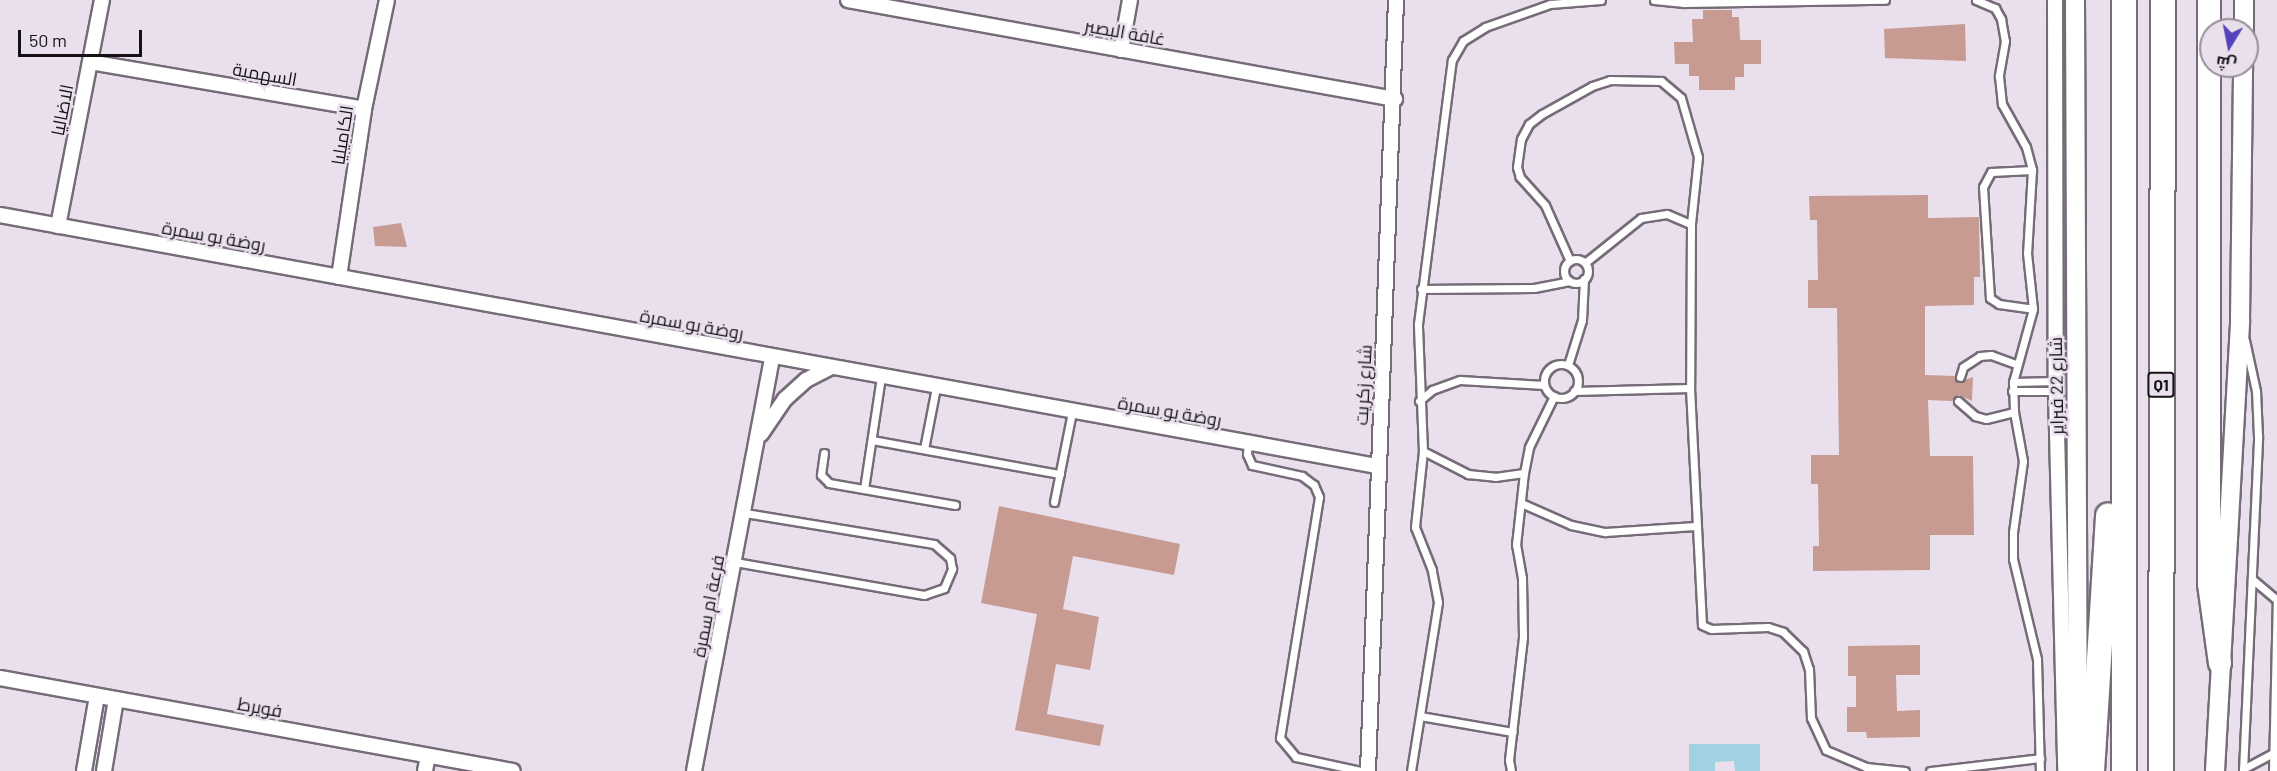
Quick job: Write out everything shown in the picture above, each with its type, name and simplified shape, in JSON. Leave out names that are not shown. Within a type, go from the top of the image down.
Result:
[{"type":"highway","name":"Q1","points":[[2124,0],[2121,453],[2124,771]]},
{"type":"highway","name":"Q1","points":[[2161,771],[2163,0]]},
{"type":"highway","points":[[2209,0],[2209,584],[2220,663]]},
{"type":"highway","points":[[2092,771],[2103,561],[2108,513],[2121,453]]},
{"type":"main road","name":"شارع 22 فبراير","points":[[2075,0],[2078,771]]},
{"type":"main road","points":[[2244,0],[2244,18]]},
{"type":"main road","points":[[2215,771],[2240,320],[2243,78]]},
{"type":"street","name":"الاضاليا","points":[[58,226],[102,0]]},
{"type":"street","name":"الكاميليا","points":[[339,277],[364,110],[387,0]]},
{"type":"street","name":"غافة البصير","points":[[848,0],[1395,99]]},
{"type":"street","points":[[1121,50],[1130,0]]},
{"type":"street","name":"شارع زكريت","points":[[1368,771],[1377,466],[1395,99],[1396,0]]},
{"type":"street","name":"شارع 22 فبراير","points":[[2055,0],[2056,386],[2065,771]]},
{"type":"street","name":"السهمية","points":[[90,62],[364,110]]},
{"type":"street","name":"روضة بو سمرة","points":[[0,215],[1377,466]]},
{"type":"street","name":"فرعة ام سمرة","points":[[694,771],[772,357]]},
{"type":"street","name":"فرعة ام سمرة","points":[[755,447],[785,399],[807,380],[831,367]]},
{"type":"street","name":"فويرط","points":[[0,678],[513,771]]},
{"type":"street","points":[[84,771],[97,696]]},
{"type":"street","points":[[104,771],[116,699]]},
{"type":"street","points":[[425,771],[428,756]]},
{"type":"lane","points":[[1411,771],[1438,602],[1432,570],[1415,527],[1423,451],[1419,401],[1421,289],[1441,127],[1452,60],[1463,41],[1485,27],[1550,4],[1601,0]]},
{"type":"lane","points":[[1654,0],[1886,0]]},
{"type":"lane","points":[[1976,0],[1995,8],[2001,19],[2005,41],[1999,76],[2002,104],[2026,147],[2032,170],[2027,253],[2033,309],[2016,364],[2012,391],[2023,461],[2013,532],[2013,559],[2037,659],[2040,771]]},
{"type":"lane","points":[[1570,261],[1545,206],[1520,177],[1518,153],[1521,139],[1536,119],[1610,80],[1661,81],[1681,98],[1698,157],[1691,224],[1690,388],[1695,526],[1702,625],[1711,629],[1768,627],[1783,632],[1803,651],[1809,669],[1811,718],[1826,750],[1866,767],[1905,771]]},
{"type":"lane","points":[[2032,170],[1991,172],[1983,188],[1990,298],[1998,304],[2033,309]]},
{"type":"lane","points":[[1570,261],[1586,262],[1641,218],[1667,214],[1691,224]]},
{"type":"lane","points":[[1569,281],[1564,270],[1570,261]]},
{"type":"lane","points":[[1568,365],[1582,320],[1584,279],[1589,270],[1586,262]]},
{"type":"lane","points":[[1421,289],[1534,288],[1584,279]]},
{"type":"lane","points":[[2240,320],[2253,369],[2258,413],[2243,770]]},
{"type":"lane","points":[[1960,376],[1963,367],[1980,356],[1991,355],[2016,364]]},
{"type":"lane","points":[[1544,385],[1547,370],[1560,364],[1568,365],[1577,376],[1574,391]]},
{"type":"lane","points":[[864,489],[881,377]]},
{"type":"lane","points":[[1419,401],[1431,390],[1460,380],[1544,385],[1554,396],[1568,396],[1574,391],[1690,388]]},
{"type":"lane","points":[[2013,382],[2056,386]]},
{"type":"lane","points":[[2012,391],[2056,386]]},
{"type":"lane","points":[[924,449],[936,387]]},
{"type":"lane","points":[[1511,771],[1523,636],[1522,578],[1516,557],[1524,473],[1529,447],[1554,396]]},
{"type":"lane","points":[[1958,401],[1975,416],[1986,419],[2014,412]]},
{"type":"lane","points":[[1054,502],[1072,412]]},
{"type":"lane","points":[[872,440],[1060,474]]},
{"type":"lane","points":[[1248,444],[1247,458],[1252,465],[1302,476],[1314,485],[1319,497],[1280,738],[1296,756],[1361,771]]},
{"type":"lane","points":[[1423,451],[1468,474],[1495,477],[1524,473]]},
{"type":"lane","points":[[824,453],[821,475],[825,481],[955,506]]},
{"type":"lane","points":[[1521,503],[1571,525],[1605,532],[1695,526]]},
{"type":"lane","points":[[735,562],[924,595],[944,588],[952,569],[950,558],[933,544],[744,513]]},
{"type":"lane","points":[[2251,578],[2277,600],[2275,752],[2272,771]]},
{"type":"lane","points":[[1420,716],[1513,732]]},
{"type":"lane","points":[[2243,770],[2275,752]]},
{"type":"lane","points":[[1930,771],[2040,758]]},
{"type":"water","points":[[1689,744],[1760,744],[1760,771],[1735,771],[1734,761],[1715,762],[1715,771],[1689,771]]},
{"type":"building","points":[[1703,10],[1732,10],[1732,17],[1739,17],[1740,40],[1761,40],[1761,64],[1744,64],[1744,77],[1735,77],[1735,90],[1699,90],[1699,76],[1689,76],[1689,64],[1675,64],[1674,42],[1693,42],[1692,19],[1703,19]]},
{"type":"building","points":[[1965,24],[1966,61],[1885,58],[1884,29]]},
{"type":"building","points":[[1928,195],[1928,218],[1979,217],[1980,277],[1974,277],[1974,305],[1925,306],[1925,375],[1955,376],[1959,382],[1973,377],[1972,401],[1959,395],[1952,401],[1928,400],[1930,456],[1973,456],[1974,535],[1930,535],[1930,570],[1813,571],[1813,546],[1819,546],[1818,484],[1811,484],[1811,455],[1839,455],[1837,308],[1808,308],[1808,280],[1818,280],[1817,220],[1810,220],[1809,196]]},
{"type":"building","points":[[401,223],[407,247],[375,246],[373,227]]},
{"type":"building","points":[[999,506],[1180,544],[1174,575],[1073,556],[1063,609],[1099,617],[1090,670],[1056,664],[1047,714],[1104,725],[1100,746],[1015,730],[1037,614],[981,603]]},
{"type":"building","points":[[1920,645],[1920,675],[1896,675],[1897,711],[1920,710],[1920,737],[1867,738],[1866,732],[1847,732],[1847,707],[1856,707],[1856,676],[1848,676],[1848,646]]}]
